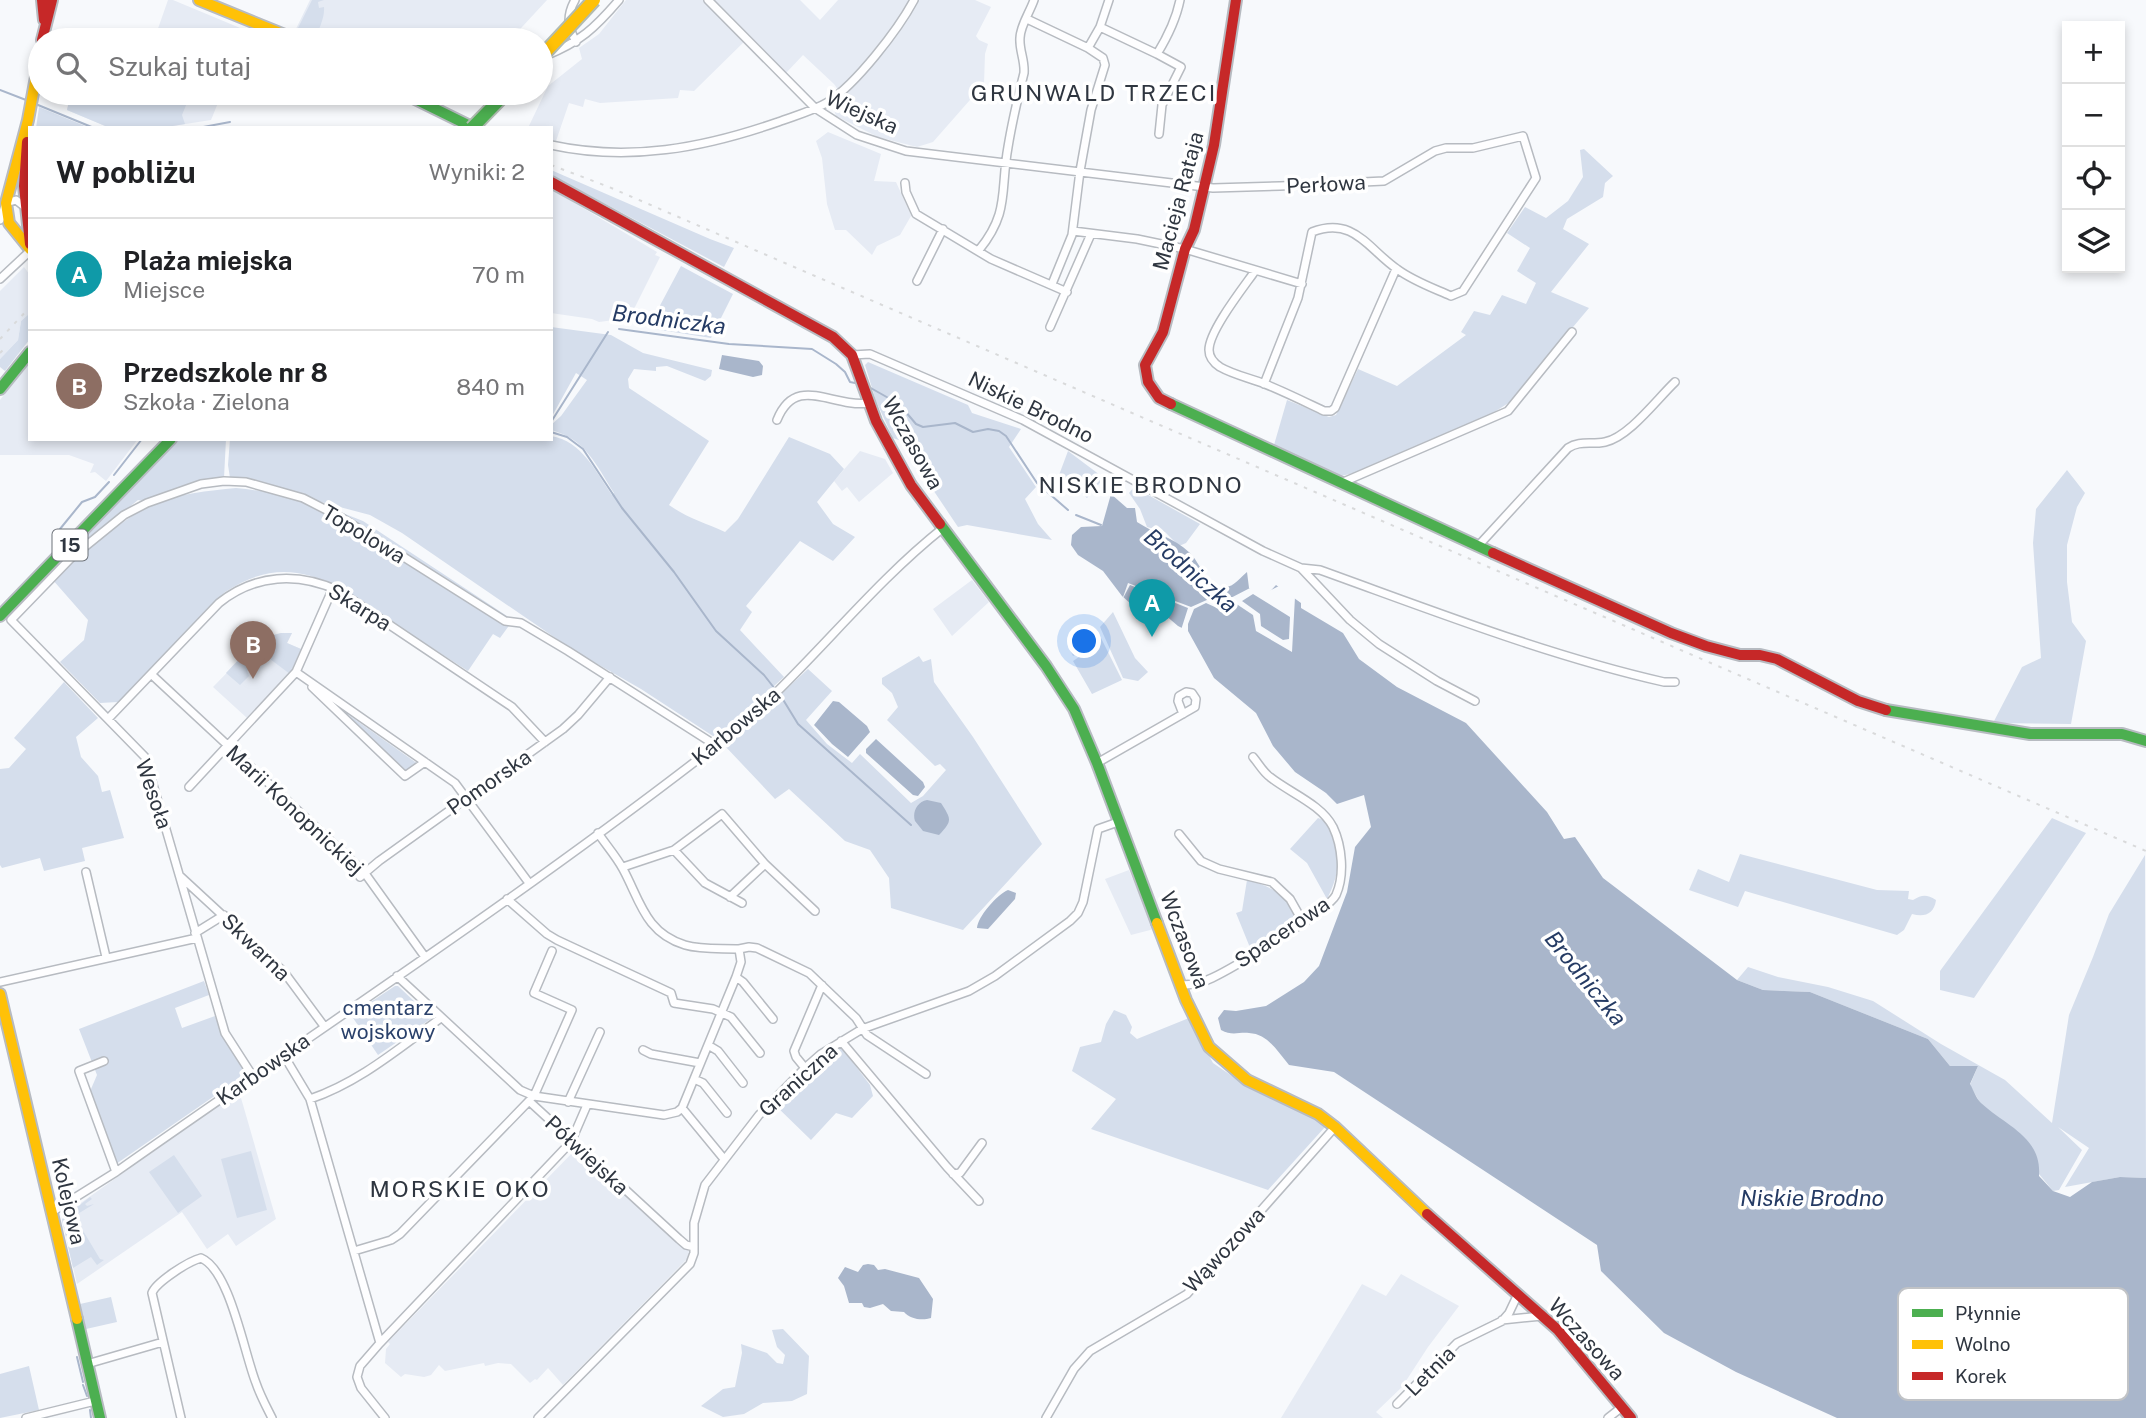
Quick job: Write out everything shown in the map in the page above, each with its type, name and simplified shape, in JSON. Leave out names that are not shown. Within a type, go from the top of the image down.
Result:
[{"type":"street","points":[[199,0],[268,28]]},
{"type":"street","points":[[575,0],[568,18],[570,31],[576,42]]},
{"type":"street","points":[[553,44],[594,0]]},
{"type":"street","points":[[553,52],[576,42],[597,25],[619,0]]},
{"type":"street","points":[[708,0],[815,108],[836,95],[874,56],[901,23],[914,0]]},
{"type":"street","points":[[979,250],[1000,216],[1006,163],[1024,73],[1020,33],[1034,0]]},
{"type":"street","points":[[1088,48],[1100,27],[1109,0]]},
{"type":"street","points":[[1157,54],[1176,17],[1180,0]]},
{"type":"street","name":"Macieja Rataja","points":[[1236,0],[1214,145],[1194,230],[1185,250],[1163,332],[1145,365],[1148,382],[1159,398],[1341,484]]},
{"type":"street","points":[[44,28],[46,1]]},
{"type":"street","points":[[1027,19],[1088,48],[1104,58],[1105,65],[1091,110],[1073,231],[1052,284]]},
{"type":"street","points":[[1100,27],[1181,67],[1162,105],[1158,134]]},
{"type":"street","points":[[0,220],[31,105]]},
{"type":"street","points":[[428,105],[472,126]]},
{"type":"street","points":[[475,126],[495,105]]},
{"type":"street","name":"Wiejska","points":[[553,145],[604,153],[694,146],[750,132],[815,108],[857,135],[906,151],[1203,185]]},
{"type":"street","points":[[28,120],[24,186],[28,228]]},
{"type":"street","name":"Perłowa","points":[[1203,185],[1213,188],[1267,187],[1384,181],[1435,151],[1446,148],[1473,148],[1523,136],[1536,178],[1463,292],[1451,296],[1396,269]]},
{"type":"street","points":[[553,183],[833,337],[852,355]]},
{"type":"street","points":[[905,183],[916,214],[991,259],[1067,292]]},
{"type":"street","points":[[6,203],[16,200],[26,208]]},
{"type":"street","points":[[6,203],[9,223],[28,246]]},
{"type":"street","points":[[917,281],[943,229]]},
{"type":"street","points":[[1255,271],[1221,320],[1208,347],[1212,361],[1219,367],[1324,411],[1331,411],[1335,408],[1396,269],[1355,232],[1339,229],[1317,230],[1310,236],[1298,298],[1264,384]]},
{"type":"street","points":[[1073,231],[1137,239],[1185,250],[1302,284]]},
{"type":"street","points":[[1050,327],[1091,234]]},
{"type":"street","points":[[0,279],[28,250]]},
{"type":"street","points":[[1341,484],[1507,411],[1572,331]]},
{"type":"street","points":[[0,389],[28,354]]},
{"type":"street","name":"Niskie Brodno","points":[[852,355],[870,354],[1023,420],[1263,551],[1301,568],[1350,620],[1379,644],[1437,681],[1475,701]]},
{"type":"street","name":"Wczasowa","points":[[852,355],[868,403],[900,467],[1074,709],[1181,985],[1209,1047],[1247,1080],[1318,1114],[1335,1127],[1416,1205],[1542,1315],[1571,1344],[1626,1413]]},
{"type":"street","points":[[1479,545],[1568,447],[1576,442],[1605,442],[1623,434],[1675,382]]},
{"type":"street","points":[[777,420],[785,405],[795,396],[811,395],[857,405],[868,403]]},
{"type":"street","name":"15","points":[[6,618],[169,441]]},
{"type":"street","name":"Topolowa","points":[[6,618],[71,558],[135,508],[201,484],[246,482],[303,498],[342,518],[505,621],[521,623],[610,677],[715,747]]},
{"type":"street","points":[[1341,484],[1671,633],[1740,655],[1760,655],[1777,659],[1858,701],[1893,712],[2030,734],[2122,734],[2146,741]]},
{"type":"street","name":"Karbowska","points":[[52,1212],[116,1172],[425,957],[715,747],[783,686],[884,580],[943,528]]},
{"type":"street","points":[[1301,568],[1320,570],[1484,630],[1596,665],[1664,682],[1675,682]]},
{"type":"street","name":"Skarpa","points":[[108,719],[219,603],[244,587],[270,579],[288,578],[322,583],[333,588],[512,707],[545,742]]},
{"type":"street","points":[[189,787],[296,672],[333,588]]},
{"type":"street","name":"Wesoła","points":[[6,618],[145,757],[225,1033],[252,1075]]},
{"type":"street","points":[[296,672],[455,783],[528,883]]},
{"type":"street","points":[[296,672],[405,776],[425,762]]},
{"type":"street","name":"Marii Konopnickiej","points":[[152,675],[362,875],[425,957]]},
{"type":"street","name":"Pomorska","points":[[362,875],[545,742],[578,715],[610,677]]},
{"type":"street","points":[[1097,763],[1183,714]]},
{"type":"street","name":"Spacerowa","points":[[1181,985],[1210,979],[1303,922],[1335,897],[1341,872],[1338,837],[1331,823],[1321,812],[1267,775],[1254,757]]},
{"type":"street","points":[[622,867],[674,850],[722,814],[765,864],[815,911]]},
{"type":"street","name":"Graniczna","points":[[538,1418],[690,1264],[694,1253],[694,1223],[705,1185],[759,1115],[805,1068],[841,1041],[862,1029],[969,991],[995,976],[1070,921],[1083,902],[1098,829],[1118,822]]},
{"type":"street","points":[[598,833],[622,867],[645,916],[668,937],[688,946],[757,948],[809,973],[856,1018],[867,1035],[926,1074]]},
{"type":"street","points":[[1179,834],[1201,861],[1219,869],[1272,882],[1290,899],[1303,922]]},
{"type":"street","points":[[674,850],[705,883],[742,903]]},
{"type":"street","points":[[730,897],[765,864]]},
{"type":"street","points":[[86,872],[106,957]]},
{"type":"street","name":"Skwarna","points":[[180,876],[289,977],[324,1026]]},
{"type":"street","points":[[507,899],[547,934],[671,993],[674,1003],[731,1017],[760,1053]]},
{"type":"street","points":[[0,982],[196,936],[224,915]]},
{"type":"street","points":[[531,1098],[664,1115],[677,1112],[682,1108],[736,977],[741,962],[738,949]]},
{"type":"street","points":[[354,1251],[391,1240],[400,1234],[531,1098],[572,1010],[534,993],[552,951]]},
{"type":"street","name":"Półwiejska","points":[[397,976],[531,1098],[571,1142],[686,1245],[694,1247]]},
{"type":"street","points":[[736,977],[773,1019]]},
{"type":"street","points":[[805,1068],[794,1051],[822,985]]},
{"type":"street","name":"Kolejowa","points":[[0,994],[100,1418]]},
{"type":"street","points":[[310,1099],[335,1090],[377,1065],[441,1018]]},
{"type":"street","points":[[568,1102],[600,1032]]},
{"type":"street","points":[[841,1041],[979,1201]]},
{"type":"street","points":[[708,1045],[718,1051],[743,1083]]},
{"type":"street","points":[[643,1050],[651,1055],[700,1063]]},
{"type":"street","points":[[283,1054],[310,1099],[380,1343]]},
{"type":"street","points":[[104,1061],[79,1071],[116,1172]]},
{"type":"street","points":[[694,1079],[703,1083],[727,1113]]},
{"type":"street","points":[[385,1418],[361,1388],[357,1377],[360,1366],[571,1142],[587,1105]]},
{"type":"street","points":[[682,1108],[724,1159]]},
{"type":"street","name":"Wąwozowa","points":[[1046,1418],[1074,1369],[1090,1351],[1187,1294],[1335,1127]]},
{"type":"street","points":[[953,1174],[960,1173],[982,1143]]},
{"type":"street","points":[[181,1418],[152,1291],[193,1261],[205,1259],[228,1294],[256,1382],[272,1418]]},
{"type":"street","points":[[1502,1321],[1518,1294]]},
{"type":"street","name":"Letnia","points":[[1397,1404],[1457,1343],[1502,1321],[1542,1315]]},
{"type":"street","points":[[87,1364],[163,1342]]},
{"type":"street","points":[[26,1418],[95,1401]]},
{"type":"street","points":[[1608,1418],[1626,1413]]},
{"type":"shaded area","points":[[168,0],[173,0],[240,28],[158,28]]},
{"type":"shaded area","points":[[310,0],[547,0],[521,28],[296,28]]},
{"type":"shaded area","points":[[626,0],[800,0],[820,20],[838,0],[975,0],[991,7],[976,36],[988,44],[984,84],[933,142],[917,147],[878,137],[836,116],[834,110],[843,97],[834,84],[803,55],[786,73],[750,36],[694,91],[680,90],[678,98],[600,103],[585,99],[583,107],[569,103],[556,141],[553,140],[553,126],[529,126],[539,105],[553,105],[553,82],[582,59],[579,48],[599,34]]},
{"type":"shaded area","points":[[68,105],[217,105],[211,120],[173,126],[105,126],[67,110]]},
{"type":"shaded area","points":[[828,132],[881,154],[874,181],[896,182],[910,213],[911,216],[900,235],[877,246],[872,255],[846,230],[835,230],[827,204],[822,158],[816,141]]},
{"type":"shaded area","points":[[553,190],[657,252],[655,255],[660,257],[626,325],[614,320],[599,322],[553,313]]},
{"type":"shaded area","points":[[24,267],[28,272],[28,315],[21,321],[18,340],[0,359],[0,291]]},
{"type":"shaded area","points":[[28,364],[28,441],[136,441],[106,481],[95,472],[90,473],[94,464],[69,455],[0,455],[0,400]]},
{"type":"shaded area","points":[[860,451],[885,459],[893,473],[859,502],[847,487],[842,491],[834,481]]},
{"type":"shaded area","points":[[972,580],[989,602],[952,636],[933,609]]},
{"type":"shaded area","points":[[281,633],[292,633],[287,643],[301,649],[290,674],[247,718],[213,687],[256,643]]},
{"type":"shaded area","points":[[1129,870],[1154,929],[1131,935],[1105,879]]},
{"type":"shaded area","points":[[239,1091],[276,1219],[236,1246],[228,1234],[207,1249],[182,1212],[77,1284],[62,1221],[68,1212]]},
{"type":"shaded area","points":[[576,1149],[690,1252],[690,1256],[563,1385],[548,1368],[537,1380],[530,1383],[511,1364],[498,1363],[445,1371],[439,1365],[431,1375],[424,1377],[405,1374],[401,1377],[385,1363],[386,1349],[390,1344],[388,1342]]},
{"type":"shaded area","points":[[1401,1274],[1459,1306],[1402,1387],[1376,1412],[1383,1418],[1281,1418],[1362,1284],[1386,1296]]},
{"type":"green space","points":[[312,0],[324,0],[318,2],[319,8],[324,7],[320,28],[298,28]]},
{"type":"green space","points":[[68,105],[186,105],[182,115],[185,124],[172,126],[105,126],[67,110]]},
{"type":"green space","points":[[39,107],[85,126],[36,126]]},
{"type":"green space","points":[[1584,149],[1613,176],[1605,183],[1603,197],[1567,219],[1563,229],[1589,244],[1551,292],[1589,308],[1510,402],[1488,416],[1362,471],[1337,477],[1274,445],[1287,400],[1329,417],[1336,415],[1358,369],[1397,386],[1466,335],[1461,332],[1474,311],[1490,315],[1502,295],[1526,304],[1536,283],[1517,271],[1530,248],[1507,233],[1525,207],[1546,218],[1568,201],[1583,177],[1580,150]]},
{"type":"green space","points":[[553,171],[734,248],[724,267],[553,176]]},
{"type":"green space","points":[[681,266],[733,294],[711,338],[648,328]]},
{"type":"green space","points":[[28,315],[28,342],[5,371],[0,367],[0,359],[18,340],[21,321]]},
{"type":"green space","points":[[553,327],[611,335],[643,353],[712,370],[711,376],[705,381],[667,366],[656,367],[656,371],[634,369],[628,379],[629,388],[709,441],[669,505],[725,532],[738,519],[789,437],[830,454],[844,469],[817,502],[833,524],[855,537],[833,561],[800,541],[746,606],[752,612],[740,630],[784,677],[716,738],[641,689],[573,650],[402,533],[370,515],[230,478],[230,441],[553,441],[553,437],[580,451],[612,495],[614,493],[589,454],[573,440],[553,431],[553,423],[587,380],[576,373],[553,414]]},
{"type":"green space","points":[[868,362],[968,405],[972,413],[1021,429],[1009,447],[1036,487],[1025,499],[1038,524],[1052,540],[967,525],[958,527],[913,460],[907,443],[893,438],[876,401],[865,365]]},
{"type":"green space","points":[[176,441],[226,441],[224,478],[196,482],[143,501],[138,500],[61,563],[9,617],[6,615]]},
{"type":"green space","points":[[1068,451],[1104,478],[1087,498],[1059,475]]},
{"type":"green space","points":[[2067,470],[2085,493],[2077,507],[2067,545],[2067,582],[2072,622],[2086,641],[2071,724],[1993,723],[2022,667],[2041,658],[2033,543],[2036,509]]},
{"type":"green space","points":[[1134,487],[1200,524],[1186,543],[1179,546],[1165,532],[1147,527],[1140,509],[1129,493]]},
{"type":"green space","points":[[236,488],[301,500],[363,521],[513,620],[500,638],[493,634],[468,671],[367,605],[328,583],[290,572],[270,573],[248,580],[225,592],[118,702],[100,703],[60,662],[84,640],[88,620],[52,579],[113,529],[152,505],[182,495]]},
{"type":"green space","points":[[1113,612],[1135,658],[1148,672],[1138,681],[1123,678],[1100,627]]},
{"type":"green space","points":[[281,633],[292,633],[287,643],[301,649],[290,674],[266,656],[253,669],[247,671],[249,676],[240,685],[226,673],[258,644]]},
{"type":"green space","points":[[1101,638],[1122,680],[1092,694],[1073,661],[1079,657],[1077,654],[1073,656],[1071,652]]},
{"type":"green space","points":[[919,656],[923,662],[931,659],[934,682],[1042,844],[963,930],[891,908],[889,878],[870,850],[845,841],[789,789],[775,799],[725,746],[808,669],[832,691],[806,720],[827,744],[852,763],[860,754],[911,803],[923,796],[946,770],[940,764],[935,766],[887,720],[898,707],[892,693],[882,684],[882,678]]},
{"type":"green space","points":[[64,682],[98,718],[76,737],[81,757],[98,776],[102,792],[110,790],[124,838],[82,848],[85,861],[44,871],[40,858],[2,868],[0,769],[9,768],[26,749],[14,738]]},
{"type":"green space","points":[[336,706],[418,764],[404,771]]},
{"type":"green space","points":[[1318,818],[1326,821],[1337,850],[1335,879],[1327,899],[1307,863],[1290,849]]},
{"type":"green space","points":[[2052,818],[2086,833],[1974,998],[1940,990],[1940,971]]},
{"type":"green space","points":[[1740,854],[1877,890],[1909,891],[1908,899],[1927,896],[1936,900],[1935,905],[1928,914],[1912,914],[1904,930],[1897,935],[1745,891],[1738,907],[1689,890],[1698,869],[1729,882]]},
{"type":"green space","points":[[2145,855],[2146,1178],[2120,1177],[2065,1187],[2089,1148],[2058,1127],[2082,1150],[2059,1190],[2053,1191],[1979,1101],[1970,1085],[1978,1066],[1950,1066],[1928,1039],[1810,992],[1763,990],[1737,980],[1748,967],[1873,1001],[2005,1080],[2052,1123],[2069,1015],[2109,914]]},
{"type":"green space","points":[[1247,880],[1263,885],[1284,898],[1296,921],[1251,950],[1236,913],[1242,911]]},
{"type":"green space","points":[[204,981],[209,995],[175,1008],[182,1028],[215,1016],[224,1038],[243,1068],[239,1079],[116,1164],[88,1096],[97,1075],[79,1029]]},
{"type":"green space","name":"cmentarz wojskowy","points":[[395,986],[432,1018],[378,1055],[351,1015]]},
{"type":"green space","points":[[1114,1010],[1126,1015],[1132,1027],[1130,1033],[1137,1039],[1189,1018],[1213,1063],[1232,1076],[1308,1114],[1325,1127],[1268,1190],[1091,1129],[1116,1099],[1072,1071],[1080,1047],[1101,1042],[1106,1024]]},
{"type":"green space","points":[[839,1044],[870,1085],[873,1096],[852,1118],[836,1113],[811,1140],[774,1104],[807,1068]]},
{"type":"green space","points":[[251,1151],[267,1210],[237,1218],[221,1159]]},
{"type":"green space","points":[[174,1155],[202,1196],[178,1213],[149,1172]]},
{"type":"green space","points":[[90,1197],[92,1199],[85,1204],[94,1204],[76,1215],[76,1219],[100,1259],[104,1260],[97,1265],[91,1257],[73,1268],[62,1219]]},
{"type":"green space","points":[[111,1297],[117,1322],[86,1329],[80,1304]]},
{"type":"green space","points":[[783,1329],[809,1356],[807,1394],[792,1401],[763,1403],[744,1414],[723,1417],[701,1406],[723,1389],[735,1387],[742,1353],[741,1344],[767,1353],[777,1363],[783,1364],[785,1355],[777,1347],[772,1330]]},
{"type":"green space","points":[[29,1366],[39,1410],[0,1418],[0,1374]]},
{"type":"water","points":[[722,355],[759,361],[763,366],[762,375],[753,377],[719,369]]},
{"type":"water","name":"Niskie Brodno","points":[[1111,494],[1127,508],[1135,508],[1137,522],[1190,553],[1212,582],[1227,587],[1247,572],[1249,588],[1265,597],[1276,585],[1301,603],[1301,608],[1343,633],[1359,659],[1397,687],[1466,723],[1547,812],[1564,839],[1575,837],[1603,878],[1737,980],[1763,990],[1810,992],[1928,1039],[1950,1066],[1978,1066],[1970,1084],[1978,1099],[2029,1142],[2035,1151],[2039,1176],[2053,1191],[2070,1197],[2092,1182],[2120,1177],[2146,1178],[2146,1418],[1837,1418],[1736,1372],[1664,1333],[1601,1271],[1597,1245],[1334,1072],[1289,1065],[1262,1036],[1221,1030],[1218,1018],[1224,1010],[1236,1011],[1266,1006],[1304,982],[1319,966],[1347,892],[1355,847],[1371,827],[1364,795],[1337,804],[1295,772],[1273,746],[1256,713],[1214,678],[1188,631],[1158,609],[1131,604],[1103,571],[1078,555],[1071,545],[1072,535],[1081,527],[1102,526]]},
{"type":"water","points":[[833,701],[839,702],[867,726],[870,732],[848,757],[814,725]]},
{"type":"water","points":[[876,739],[923,782],[925,787],[918,796],[913,795],[866,753],[866,749]]},
{"type":"water","points":[[927,800],[941,803],[948,816],[947,826],[939,835],[923,831],[915,821],[916,808]]},
{"type":"water","points":[[1008,890],[1016,893],[1015,899],[988,929],[977,928],[989,906]]},
{"type":"water","points":[[863,1265],[874,1265],[878,1270],[885,1269],[919,1278],[933,1299],[931,1318],[913,1318],[904,1312],[891,1311],[883,1304],[870,1308],[864,1307],[862,1303],[849,1303],[844,1286],[838,1278],[845,1267],[858,1272]]},
{"type":"pier","points":[[1128,583],[1191,607],[1209,599],[1219,604],[1250,588],[1263,594],[1279,586],[1295,597],[1292,652],[1256,631],[1253,615],[1232,601],[1217,608],[1206,603],[1194,609],[1188,624],[1188,635],[1181,630],[1188,608],[1130,585],[1122,600]],"holes":[[[1253,594],[1290,617],[1289,639],[1283,640],[1261,626],[1260,614],[1242,601]]]},
{"type":"waterway","name":"Brodniczka","points":[[0,90],[26,100]]},
{"type":"waterway","name":"Brodniczka","points":[[38,105],[89,126]]},
{"type":"waterway","name":"Brodniczka","points":[[209,126],[230,122]]},
{"type":"waterway","name":"Brodniczka","points":[[619,329],[729,344],[812,349],[836,364],[845,372],[850,382],[855,383]]},
{"type":"waterway","points":[[553,419],[608,332]]},
{"type":"waterway","name":"Brodniczka","points":[[869,387],[899,404],[916,424],[923,427],[955,423],[973,432],[988,429],[999,431],[1006,436],[1037,483],[1068,510]]},
{"type":"waterway","points":[[553,433],[567,437],[583,449],[622,508],[674,572],[716,631],[764,675],[775,689]]},
{"type":"waterway","points":[[114,475],[140,441]]},
{"type":"waterway","points":[[60,529],[82,502],[95,497],[109,482]]},
{"type":"waterway","name":"Brodniczka","points":[[1076,515],[1101,525]]},
{"type":"waterway","points":[[779,693],[798,724],[911,825]]},
{"type":"waterway","points":[[77,1357],[83,1382]]},
{"type":"waterway","points":[[83,1385],[87,1396]]},
{"type":"waterway","points":[[90,1410],[91,1418]]},
{"type":"railway","points":[[553,166],[609,187],[2146,851]]},
{"type":"railway","points":[[0,339],[28,309]]},
{"type":"railway","points":[[0,353],[3,350]]},
{"type":"traffic: fast","points":[[427,105],[470,126]]},
{"type":"traffic: fast","points":[[474,126],[494,105]]},
{"type":"traffic: fast","points":[[0,389],[28,354]]},
{"type":"traffic: fast","points":[[1171,404],[1493,553]]},
{"type":"traffic: fast","points":[[0,616],[169,441]]},
{"type":"traffic: fast","points":[[940,524],[1046,666],[1074,709],[1157,923]]},
{"type":"traffic: fast","points":[[1886,710],[2030,734],[2122,734],[2146,741]]},
{"type":"traffic: fast","points":[[77,1319],[100,1418]]},
{"type":"traffic: slow","points":[[199,0],[268,28]]},
{"type":"traffic: slow","points":[[553,44],[594,0]]},
{"type":"traffic: slow","points":[[28,247],[9,223],[6,203],[31,105]]},
{"type":"traffic: slow","points":[[1157,923],[1186,1000],[1209,1047],[1247,1080],[1318,1114],[1335,1127],[1427,1214]]},
{"type":"traffic: slow","points":[[0,994],[77,1319]]},
{"type":"traffic: jam","points":[[42,0],[44,20]]},
{"type":"traffic: jam","points":[[45,28],[52,0]]},
{"type":"traffic: jam","points":[[1171,404],[1159,398],[1148,382],[1145,365],[1163,332],[1185,249],[1194,230],[1214,145],[1236,0]]},
{"type":"traffic: jam","points":[[27,142],[24,186],[28,225]]},
{"type":"traffic: jam","points":[[553,183],[833,337],[852,355],[876,421],[911,485],[940,524]]},
{"type":"traffic: jam","points":[[1493,553],[1671,633],[1740,655],[1760,655],[1777,659],[1858,701],[1886,710]]},
{"type":"traffic: jam","points":[[1427,1214],[1558,1330],[1631,1418]]},
{"type":"place","name":"Plaża miejska","points":[[1152,637]]},
{"type":"place","name":"Przedszkole nr 8","points":[[253,679]]},
{"type":"district","name":"GRUNWALD TRZECI","points":[[1094,92]]},
{"type":"district","name":"NISKIE BRODNO","points":[[1141,484]]},
{"type":"district","name":"MORSKIE OKO","points":[[460,1188]]}]
